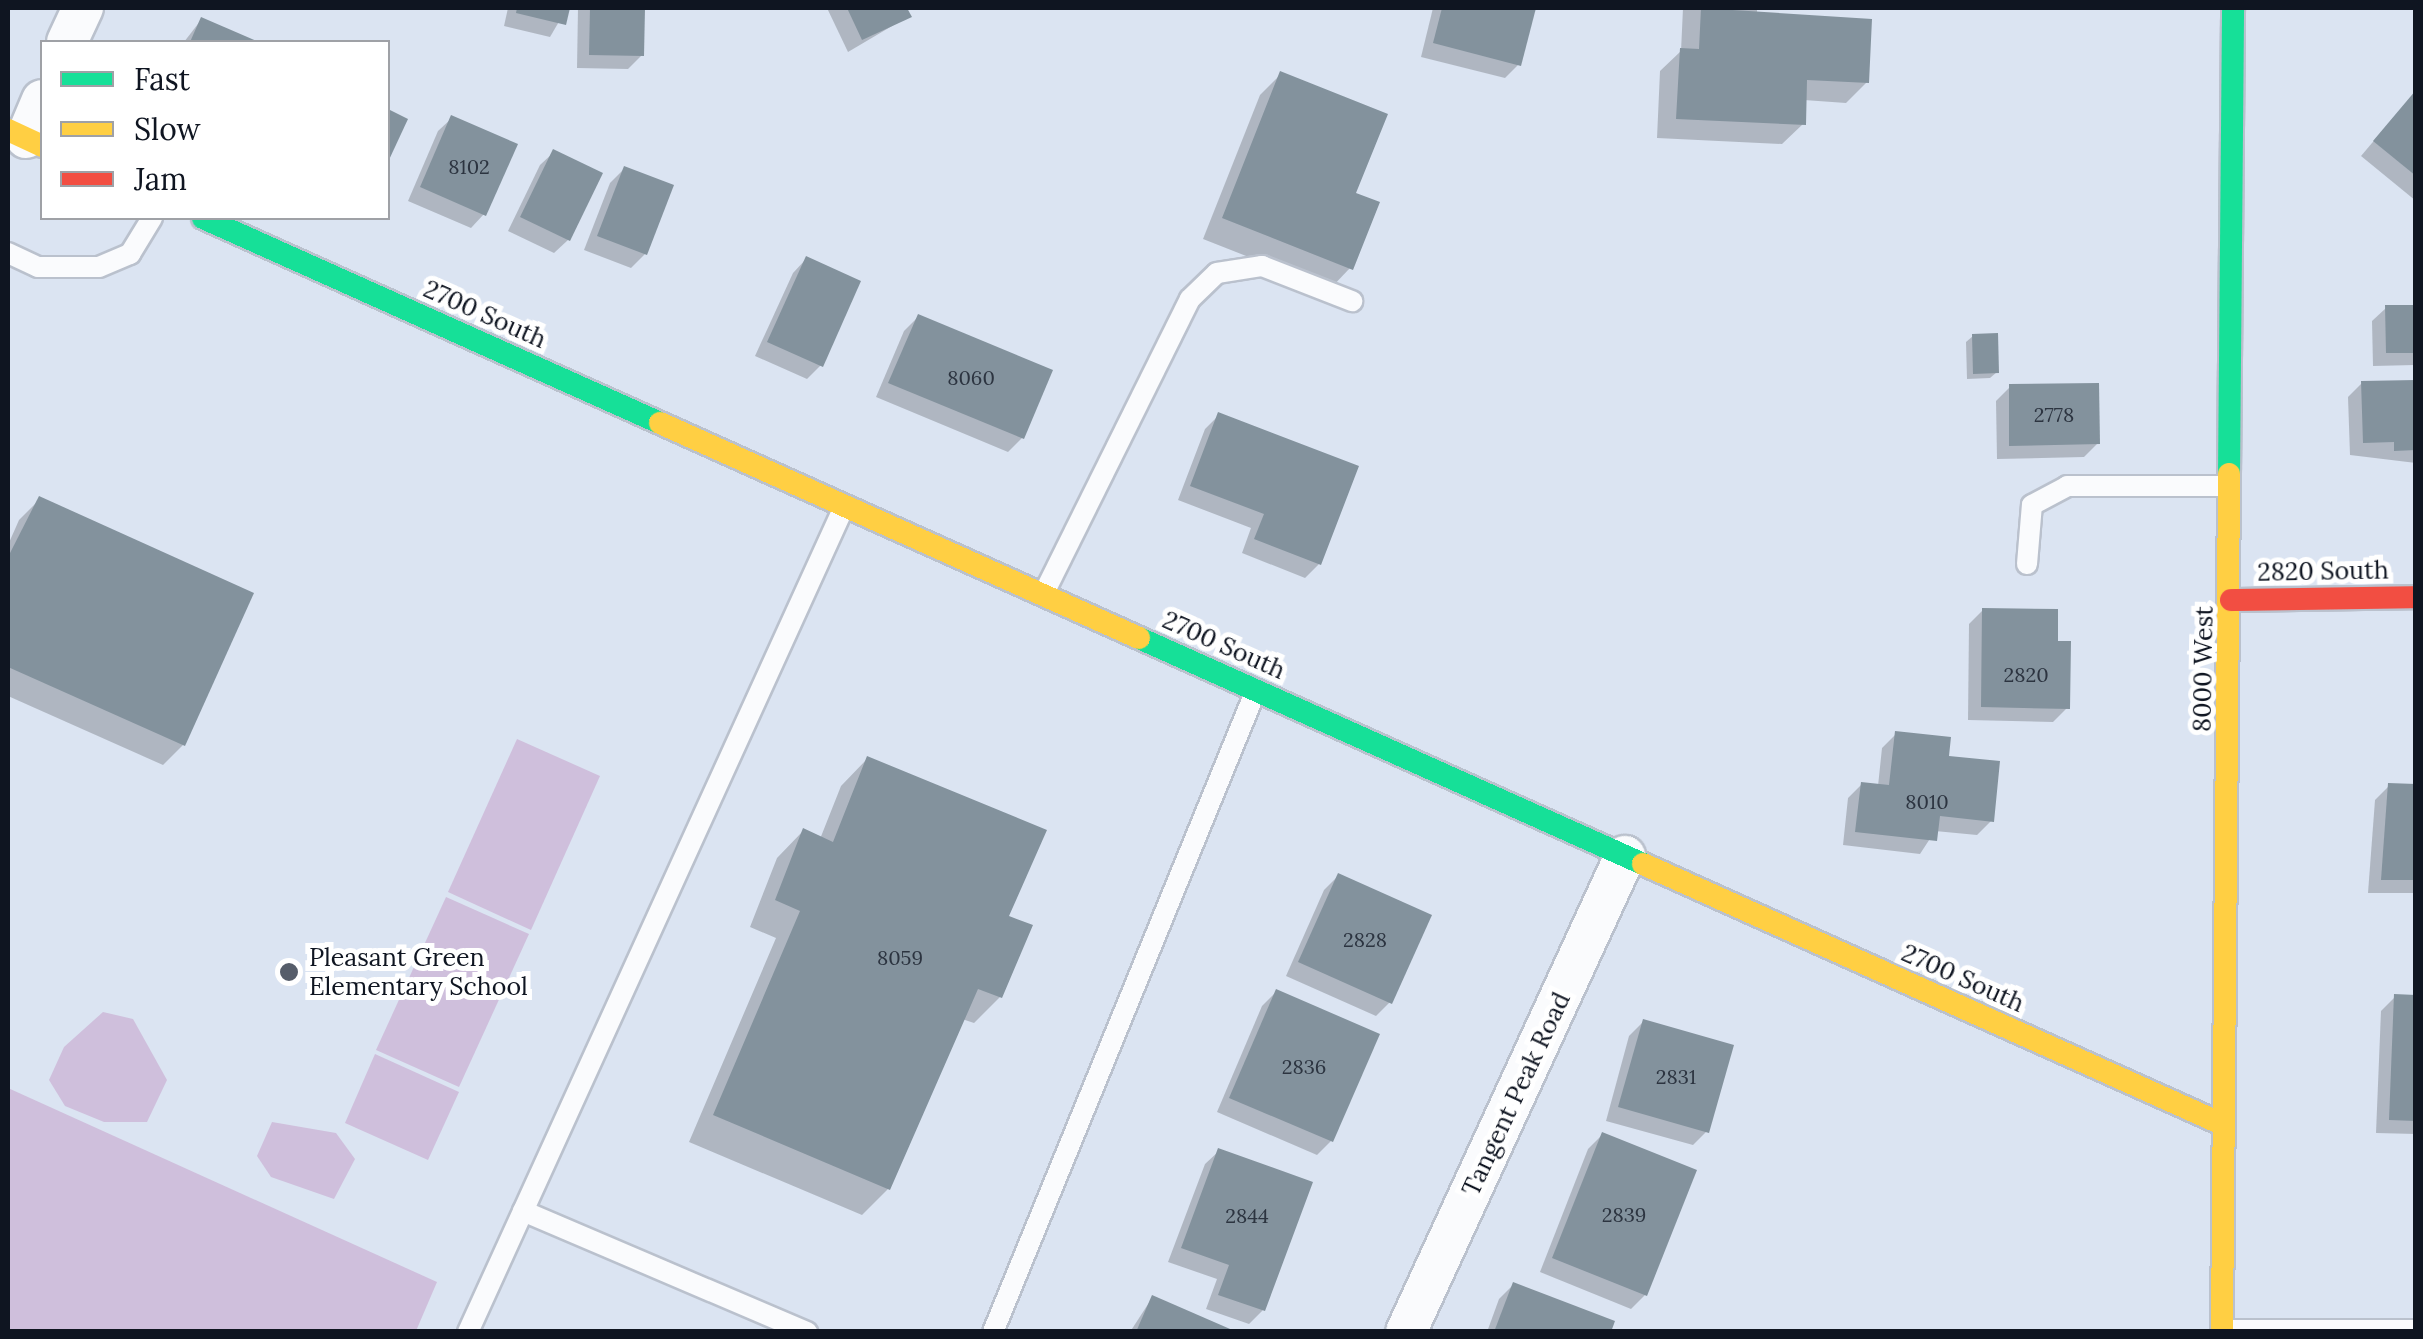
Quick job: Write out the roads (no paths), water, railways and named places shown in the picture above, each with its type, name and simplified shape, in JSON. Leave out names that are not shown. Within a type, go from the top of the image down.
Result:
[{"type":"street","points":[[68,40],[83,8]]},
{"type":"street","name":"8000 West","points":[[2222,1331],[2234,486],[2234,8]]},
{"type":"street","points":[[25,138],[40,104]]},
{"type":"street","name":"2700 South","points":[[207,220],[2222,1124]]},
{"type":"street","name":"2820 South","points":[[2231,600],[2416,597]]},
{"type":"street","name":"Tangent Peak Road","points":[[1406,1332],[1625,856]]},
{"type":"lane","points":[[8,254],[38,267],[99,267],[130,254],[151,220]]},
{"type":"lane","points":[[1043,594],[1190,299],[1217,274],[1262,266],[1352,301]]},
{"type":"lane","points":[[2027,564],[2032,505],[2066,486],[2234,486]]},
{"type":"lane","points":[[470,1331],[844,505]]},
{"type":"lane","points":[[993,1332],[1256,690]]},
{"type":"lane","points":[[523,1211],[806,1332]]},
{"type":"lane","points":[[2222,1331],[2416,1330]]},
{"type":"place","name":"Pleasant Green Elementary School","points":[[289,972]]}]
